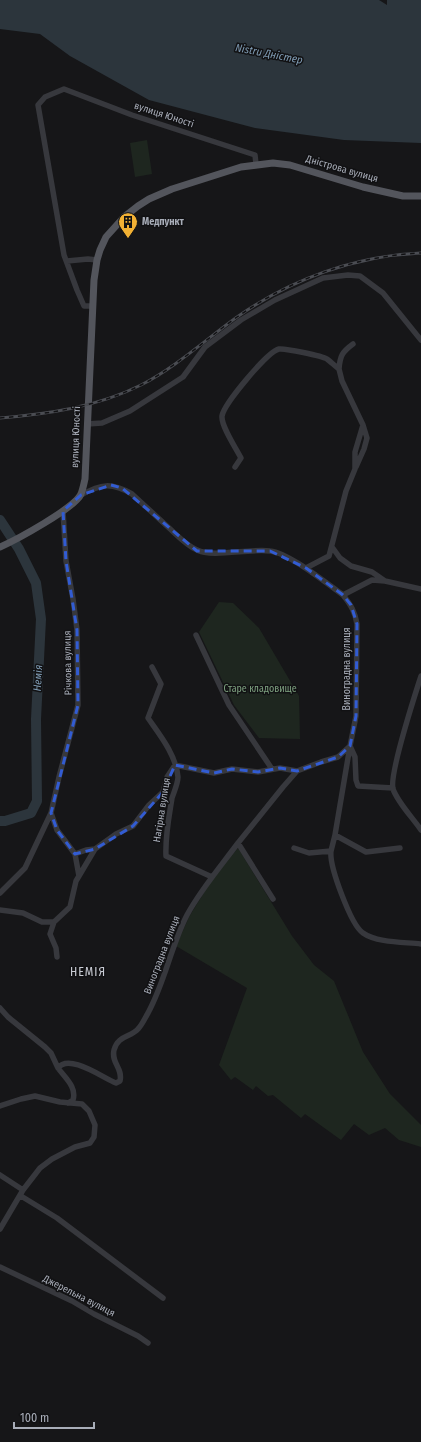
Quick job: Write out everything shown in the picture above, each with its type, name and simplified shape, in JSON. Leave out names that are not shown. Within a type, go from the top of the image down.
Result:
[{"type":"main road","name":"Дністрова вулиця","points":[[256,164],[290,164],[363,187],[403,196],[421,196]]},
{"type":"main road","name":"вулиця Юності","points":[[81,495],[85,479],[94,280],[97,260],[106,237],[124,217],[149,199],[187,184],[241,167],[256,164]]},
{"type":"main road","points":[[0,547],[21,537],[64,511],[81,495]]},
{"type":"street","name":"вулиця Юності","points":[[92,306],[84,306],[64,255],[38,105],[45,97],[64,89],[132,115],[255,155],[256,164]]},
{"type":"street","points":[[67,261],[88,259],[97,260]]},
{"type":"street","points":[[87,424],[102,423],[130,411],[183,377],[205,347],[241,320],[274,300],[323,278],[348,275],[360,276],[383,293],[421,340]]},
{"type":"street","points":[[306,568],[329,556],[346,491],[364,449],[367,438],[363,425],[342,381],[339,369],[340,359],[344,350],[353,344]]},
{"type":"street","points":[[235,467],[241,458],[224,424],[222,418],[223,412],[244,383],[270,354],[279,349],[291,349],[326,358],[339,369]]},
{"type":"street","name":"Виноградна вулиця","points":[[81,495],[93,489],[111,485],[122,488],[132,494],[183,541],[197,551],[214,552],[270,550],[281,554],[306,568],[343,595],[352,605],[356,614],[357,624],[356,716],[331,851]]},
{"type":"street","name":"Річкова вулиця","points":[[0,892],[25,868],[51,813],[78,705],[77,630],[66,561],[64,511]]},
{"type":"street","points":[[332,547],[340,558],[351,566],[372,572],[385,581]]},
{"type":"street","points":[[343,595],[372,580],[385,581],[421,589]]},
{"type":"street","points":[[196,635],[229,705],[272,769]]},
{"type":"street","name":"Нагірна вулиця","points":[[152,667],[160,684],[148,718],[162,738],[172,757],[178,778],[169,815],[166,856],[212,877]]},
{"type":"street","points":[[421,676],[395,766],[393,788],[397,798],[421,830]]},
{"type":"street","name":"Виноградна вулиця","points":[[58,1068],[61,1064],[72,1064],[80,1066],[116,1083],[120,1081],[121,1075],[113,1059],[114,1050],[118,1041],[138,1029],[148,1013],[166,973],[174,947],[187,915],[212,877],[297,771],[338,757],[350,746]]},
{"type":"street","name":"Виноградна вулиця","points":[[350,746],[355,758],[356,780],[358,786],[393,788]]},
{"type":"street","name":"Нагірна вулиця","points":[[175,765],[214,773],[232,769],[258,772],[280,768],[297,771]]},
{"type":"street","name":"Нагірна вулиця","points":[[54,922],[70,907],[76,881],[95,850],[116,834],[133,826],[149,805],[163,792],[167,777],[175,765]]},
{"type":"street","points":[[51,813],[57,830],[75,854],[79,876]]},
{"type":"street","points":[[335,835],[366,852],[400,848]]},
{"type":"street","points":[[238,843],[273,899]]},
{"type":"street","points":[[294,848],[309,853],[331,851],[330,856],[335,877],[356,925],[363,933],[380,939],[421,944]]},
{"type":"street","points":[[75,854],[86,850],[95,850]]},
{"type":"street","points":[[0,910],[23,913],[42,922],[54,922],[50,934],[56,948],[57,957]]},
{"type":"street","points":[[0,1008],[8,1017],[51,1053],[58,1068],[72,1085],[75,1094],[73,1100],[68,1103]]},
{"type":"street","points":[[0,1106],[20,1099],[35,1096],[60,1102],[82,1104],[89,1111],[95,1125],[94,1137],[90,1143],[75,1147],[52,1159],[40,1168],[22,1193],[0,1229]]},
{"type":"street","points":[[0,1176],[163,1298]]},
{"type":"street","name":"Джерельна вулиця","points":[[0,1267],[72,1301],[138,1336],[148,1343]]},
{"type":"highlighted area","points":[[111,485],[122,488],[197,551],[270,551],[306,568],[343,595],[351,605],[357,624],[356,716],[350,746],[338,757],[297,771],[280,768],[258,772],[232,769],[214,773],[175,765],[163,792],[133,826],[95,849],[75,854],[57,830],[51,813],[78,705],[77,630],[66,561],[63,511],[81,495]]},
{"type":"green space","points":[[147,140],[152,174],[135,177],[130,143]]},
{"type":"green space","name":"Старе кладовище","points":[[219,602],[233,603],[259,628],[299,696],[300,739],[259,738],[234,705],[199,632]]},
{"type":"green space","points":[[238,848],[292,936],[314,965],[334,981],[363,1052],[390,1094],[421,1125],[421,1147],[399,1140],[385,1128],[369,1135],[354,1124],[341,1140],[305,1114],[301,1118],[273,1095],[268,1096],[256,1086],[253,1090],[235,1077],[231,1080],[219,1065],[247,988],[176,946],[189,917],[211,881]]},
{"type":"water","name":"Nistru Дністер","points":[[0,0],[379,0],[387,5],[387,0],[421,0],[421,143],[344,140],[255,128],[149,100],[70,56],[40,34],[0,29]]},
{"type":"waterway","name":"Немія","points":[[0,520],[19,549],[36,583],[41,619],[36,719],[37,801],[31,813],[5,821],[0,821]]},
{"type":"railway","points":[[0,418],[54,412],[90,404],[124,393],[154,378],[237,317],[279,291],[324,272],[348,265],[396,255],[421,253]]},
{"type":"place","name":"Медпункт","points":[[128,239]]},
{"type":"district","name":"НЕМІЯ","points":[[88,972]]}]
